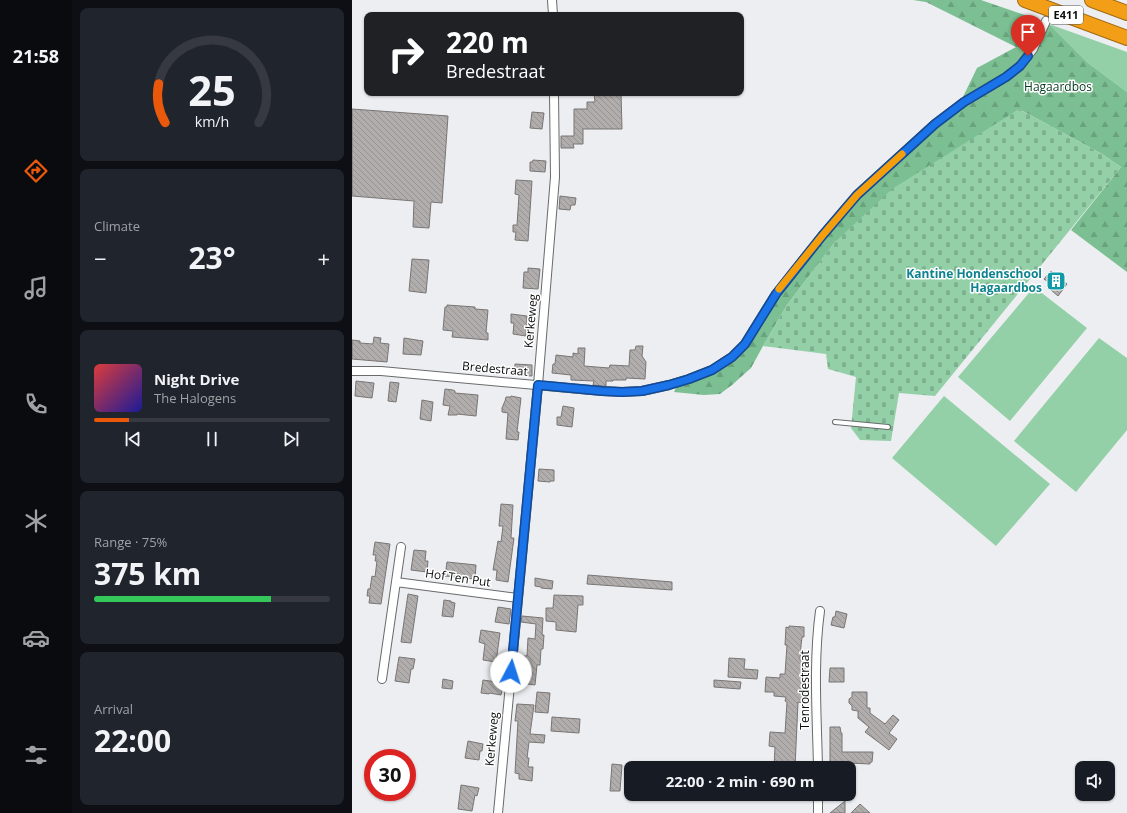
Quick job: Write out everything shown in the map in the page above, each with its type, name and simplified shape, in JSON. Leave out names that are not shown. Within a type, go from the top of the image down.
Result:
[{"type":"highway","name":"E411","points":[[1025,0],[1127,38]]},
{"type":"highway","name":"E411","points":[[1092,0],[1127,13]]},
{"type":"street","points":[[552,0],[553,12]]},
{"type":"street","name":"Bredestraat","points":[[352,371],[381,371],[622,392],[642,391],[669,385],[712,370],[732,357],[745,344],[776,294],[857,195],[935,124],[964,102],[1006,77],[1020,66],[1033,50],[1046,21]]},
{"type":"street","name":"Kerkeweg","points":[[498,813],[538,385],[555,177],[554,96]]},
{"type":"street","points":[[382,679],[401,547]]},
{"type":"street","name":"Hof Ten Put","points":[[396,582],[518,598]]},
{"type":"street","name":"Tenrodestraat","points":[[818,761],[816,702],[817,634],[820,611]]},
{"type":"street","points":[[818,801],[818,813]]},
{"type":"lane","points":[[835,422],[888,427]]},
{"type":"green space","points":[[913,0],[981,0],[1039,20],[1036,38],[1017,66],[961,101],[977,68],[1016,47],[926,2]]},
{"type":"green space","points":[[1049,24],[1127,52],[1127,92],[1088,63]]},
{"type":"green space","name":"Hagaardbos","points":[[1049,24],[1088,63],[1127,92],[1127,272],[1071,230],[1121,167],[1102,154],[1019,109],[835,242],[787,305],[751,368],[732,385],[720,394],[704,395],[674,392],[677,386],[715,371],[734,360],[748,345],[777,296],[824,237],[861,197],[937,126],[963,106],[1025,66],[1035,54]]},
{"type":"green space","points":[[1019,109],[1102,154],[1121,167],[935,396],[899,393],[891,441],[860,440],[851,428],[856,377],[828,369],[826,354],[763,346],[787,305],[835,242],[892,189]]},
{"type":"green space","points":[[1034,287],[1087,328],[1010,421],[958,377]]},
{"type":"green space","points":[[1099,338],[1127,358],[1127,430],[1076,492],[1014,441]]},
{"type":"green space","points":[[944,396],[1050,484],[996,546],[892,458]]},
{"type":"building","points":[[594,96],[621,96],[622,129],[583,129],[583,144],[573,144],[574,148],[561,148],[561,136],[574,136],[574,109],[587,109],[587,102],[595,102]]},
{"type":"building","points":[[352,109],[448,116],[442,203],[431,202],[429,228],[413,227],[414,201],[352,196]]},
{"type":"building","points":[[532,112],[544,113],[542,129],[530,128]]},
{"type":"building","points":[[533,160],[546,161],[545,172],[530,171],[530,162]]},
{"type":"building","points":[[516,180],[532,181],[528,241],[515,240],[516,232],[513,232],[513,225],[517,225],[519,195],[515,194]]},
{"type":"building","points":[[560,196],[576,198],[575,205],[571,205],[570,210],[559,209]]},
{"type":"building","points":[[412,259],[429,260],[426,293],[409,291]]},
{"type":"building","points":[[528,268],[540,269],[538,289],[523,288],[524,272],[528,272]]},
{"type":"building","name":"Kantine Hondenschool Hagaardbos","points":[[1051,271],[1067,284],[1058,296],[1051,290],[1054,286],[1044,279]]},
{"type":"building","points":[[447,305],[475,307],[475,309],[488,310],[486,333],[488,333],[488,340],[452,337],[453,331],[443,330],[445,307],[447,307]]},
{"type":"building","points":[[511,314],[527,316],[526,336],[513,334],[514,323],[511,323]]},
{"type":"building","points":[[374,337],[381,338],[380,343],[389,344],[387,362],[352,359],[352,340],[360,341],[360,343],[373,344]]},
{"type":"building","points":[[404,338],[423,341],[421,355],[403,354]]},
{"type":"building","points":[[636,346],[643,346],[642,356],[646,362],[645,379],[626,378],[626,380],[606,381],[606,386],[602,386],[593,385],[594,381],[571,380],[571,375],[552,373],[556,355],[573,357],[573,353],[578,354],[578,348],[585,348],[584,366],[609,368],[610,365],[629,366],[630,350],[635,350]]},
{"type":"building","points":[[515,364],[532,365],[532,376],[514,375]]},
{"type":"building","points":[[356,381],[374,383],[372,398],[355,396]]},
{"type":"building","points":[[390,382],[399,383],[396,402],[388,401]]},
{"type":"building","points":[[445,389],[453,390],[455,393],[478,395],[476,416],[457,414],[448,415],[450,406],[443,405]]},
{"type":"building","points":[[511,396],[521,398],[517,432],[519,432],[518,440],[506,439],[508,413],[502,412],[502,408],[506,397]]},
{"type":"building","points":[[422,400],[433,402],[431,421],[420,419]]},
{"type":"building","points":[[563,406],[574,408],[572,427],[557,425],[557,417],[561,417]]},
{"type":"building","points":[[539,469],[554,470],[554,481],[538,481]]},
{"type":"building","points":[[501,504],[513,505],[511,538],[514,538],[508,582],[496,580],[497,570],[493,570],[498,541],[501,542],[503,526],[499,526]]},
{"type":"building","points":[[375,542],[390,544],[381,604],[369,603],[370,596],[367,596],[368,589],[370,589],[372,576],[375,577],[377,561],[375,561],[376,555],[373,555]]},
{"type":"building","points":[[414,550],[426,551],[425,561],[428,561],[427,572],[411,570]]},
{"type":"building","points":[[447,562],[476,565],[475,579],[445,576]]},
{"type":"building","points":[[588,575],[672,582],[672,590],[587,584]]},
{"type":"building","points":[[535,578],[553,581],[552,589],[535,586]]},
{"type":"building","points":[[408,594],[418,596],[411,643],[401,642]]},
{"type":"building","points":[[554,595],[583,596],[583,605],[578,605],[576,632],[556,630],[556,622],[546,621],[546,608],[553,608]]},
{"type":"building","points":[[444,600],[455,603],[453,617],[442,616]]},
{"type":"building","points":[[498,607],[511,609],[509,624],[495,622]]},
{"type":"building","points":[[836,611],[847,614],[844,628],[831,625]]},
{"type":"building","points":[[522,616],[543,618],[543,649],[541,649],[540,665],[537,665],[535,685],[520,683],[523,656],[527,656],[528,638],[535,639],[536,624],[521,622]]},
{"type":"building","points":[[789,626],[804,627],[804,637],[802,637],[800,660],[806,660],[804,703],[798,702],[795,761],[774,761],[775,747],[769,746],[770,732],[785,733],[787,702],[785,701],[786,697],[774,696],[774,692],[765,692],[766,677],[780,678],[780,674],[785,674],[787,645],[785,645],[786,627],[789,628]]},
{"type":"building","points":[[481,630],[500,633],[496,662],[483,660],[485,644],[479,642]]},
{"type":"building","points":[[399,657],[415,659],[413,669],[411,669],[409,683],[395,681]]},
{"type":"building","points":[[729,658],[745,659],[744,669],[758,670],[757,679],[728,677]]},
{"type":"building","points":[[830,668],[844,668],[844,682],[829,682]]},
{"type":"building","points":[[443,679],[453,681],[452,689],[442,688]]},
{"type":"building","points":[[483,680],[503,683],[501,695],[481,693]]},
{"type":"building","points":[[714,680],[741,682],[740,689],[714,687]]},
{"type":"building","points":[[537,692],[550,693],[548,713],[535,712]]},
{"type":"building","points":[[852,692],[867,692],[867,708],[870,708],[870,713],[885,724],[893,715],[899,720],[889,733],[897,739],[889,750],[865,732],[869,727],[858,718],[858,711],[852,710],[852,706],[849,703],[849,699],[852,697]]},
{"type":"building","points":[[517,704],[534,705],[530,734],[545,735],[544,743],[529,742],[527,758],[529,758],[528,767],[533,767],[532,781],[519,779],[519,774],[515,773],[518,721],[515,721]]},
{"type":"building","points":[[552,717],[580,719],[579,733],[551,731]]},
{"type":"building","points":[[830,727],[840,727],[842,733],[842,752],[873,752],[872,762],[870,762],[870,764],[856,763],[856,761],[830,761]]},
{"type":"building","points":[[468,741],[483,744],[482,751],[480,751],[479,760],[465,758]]},
{"type":"building","points":[[612,764],[622,765],[620,791],[610,791]]},
{"type":"building","points":[[461,785],[479,788],[477,796],[475,795],[472,811],[458,809]]},
{"type":"building","points":[[845,801],[845,813],[830,813]]},
{"type":"building","points":[[860,804],[870,813],[851,813]]},
{"type":"tunnel","points":[[1046,21],[1054,0]]},
{"type":"slow traffic","points":[[779,289],[857,195],[902,154]]},
{"type":"place","name":"Kantine Hondenschool Hagaardbos","points":[[1056,281]]},
{"type":"route","points":[[511,672],[538,385],[602,391],[642,391],[689,379],[712,370],[732,357],[745,344],[776,294],[857,195],[935,124],[964,102],[1006,77],[1020,66],[1028,56]]}]
